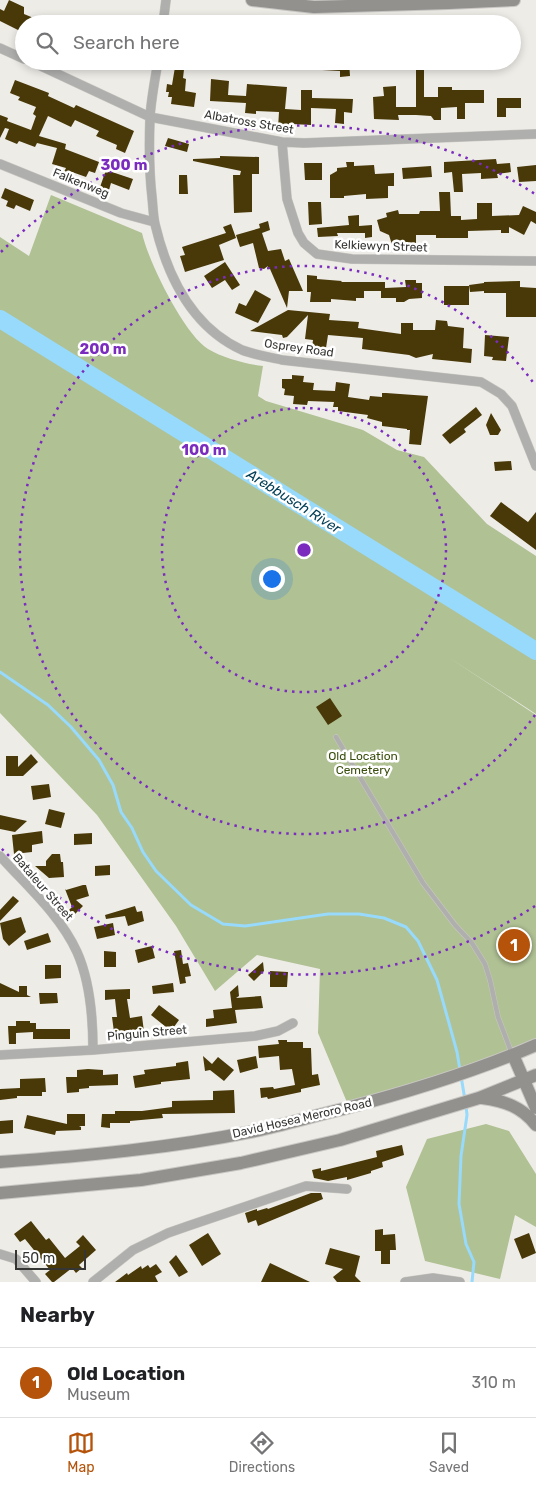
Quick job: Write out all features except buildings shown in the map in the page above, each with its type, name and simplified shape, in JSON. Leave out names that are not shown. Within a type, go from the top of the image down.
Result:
[{"type":"main road","points":[[252,0],[303,6],[325,3],[514,0]]},
{"type":"main road","name":"David Hosea Meroro Road","points":[[0,1162],[69,1158],[133,1151],[255,1131],[425,1086],[536,1045]]},
{"type":"main road","points":[[513,1055],[530,1078],[536,1108]]},
{"type":"main road","points":[[0,1193],[141,1180],[241,1164],[340,1140],[476,1099],[530,1078]]},
{"type":"main road","points":[[476,1099],[509,1104],[529,1116],[536,1125]]},
{"type":"street","points":[[164,15],[166,0]]},
{"type":"street","points":[[0,48],[15,54]]},
{"type":"street","name":"Albatross Street","points":[[50,70],[150,116],[282,142],[304,143],[536,134]]},
{"type":"street","name":"Osprey Road","points":[[157,70],[150,116],[150,178],[154,222],[168,266],[182,294],[198,318],[212,332],[243,350],[282,360],[481,382],[502,394],[512,406],[536,466]]},
{"type":"street","name":"Kelkiewyn Street","points":[[282,142],[287,199],[298,233],[304,243],[317,254],[352,259],[536,261]]},
{"type":"street","name":"Falkenweg","points":[[0,164],[121,213],[154,222]]},
{"type":"street","name":"Bataleur Street","points":[[1,858],[51,912],[77,951],[89,998],[93,1050]]},
{"type":"street","name":"Pinguin Street","points":[[0,1055],[93,1050],[256,1036],[278,1031],[293,1023]]},
{"type":"street","points":[[93,1282],[133,1250],[168,1233],[220,1214],[306,1186],[348,1189]]},
{"type":"street","points":[[0,1254],[16,1259],[36,1282]]},
{"type":"street","points":[[405,1282],[433,1278],[460,1282]]},
{"type":"lane","points":[[336,737],[423,883],[455,925],[472,943],[484,964],[490,980],[498,1017],[513,1055]]},
{"type":"green space","name":"Old Location Cemetery","points":[[51,195],[142,233],[151,261],[168,296],[188,328],[199,341],[208,349],[221,355],[263,366],[258,396],[266,401],[363,430],[397,450],[424,457],[487,524],[536,556],[536,714],[445,655],[536,715],[536,1045],[349,1107],[318,1033],[320,969],[257,955],[215,991],[176,926],[97,815],[0,713],[0,237],[29,256]]},
{"type":"green space","points":[[486,1124],[509,1131],[536,1174],[536,1227],[515,1215],[500,1279],[425,1261],[406,1187],[427,1139]]},
{"type":"waterway","name":"Arebbusch River","points":[[0,319],[536,651]]},
{"type":"waterway","points":[[0,672],[48,705],[71,727],[99,760],[113,785],[121,812],[132,828],[143,852],[156,871],[191,905],[223,924],[245,926],[328,914],[359,914],[384,918],[406,927],[418,941],[437,980],[457,1052],[460,1070]]},
{"type":"waterway","points":[[461,1076],[465,1100]]},
{"type":"waterway","points":[[466,1106],[467,1115],[461,1156],[459,1204],[466,1244],[474,1262],[472,1282]]},
{"type":"place","name":"Old Location","points":[[514,945]]}]
